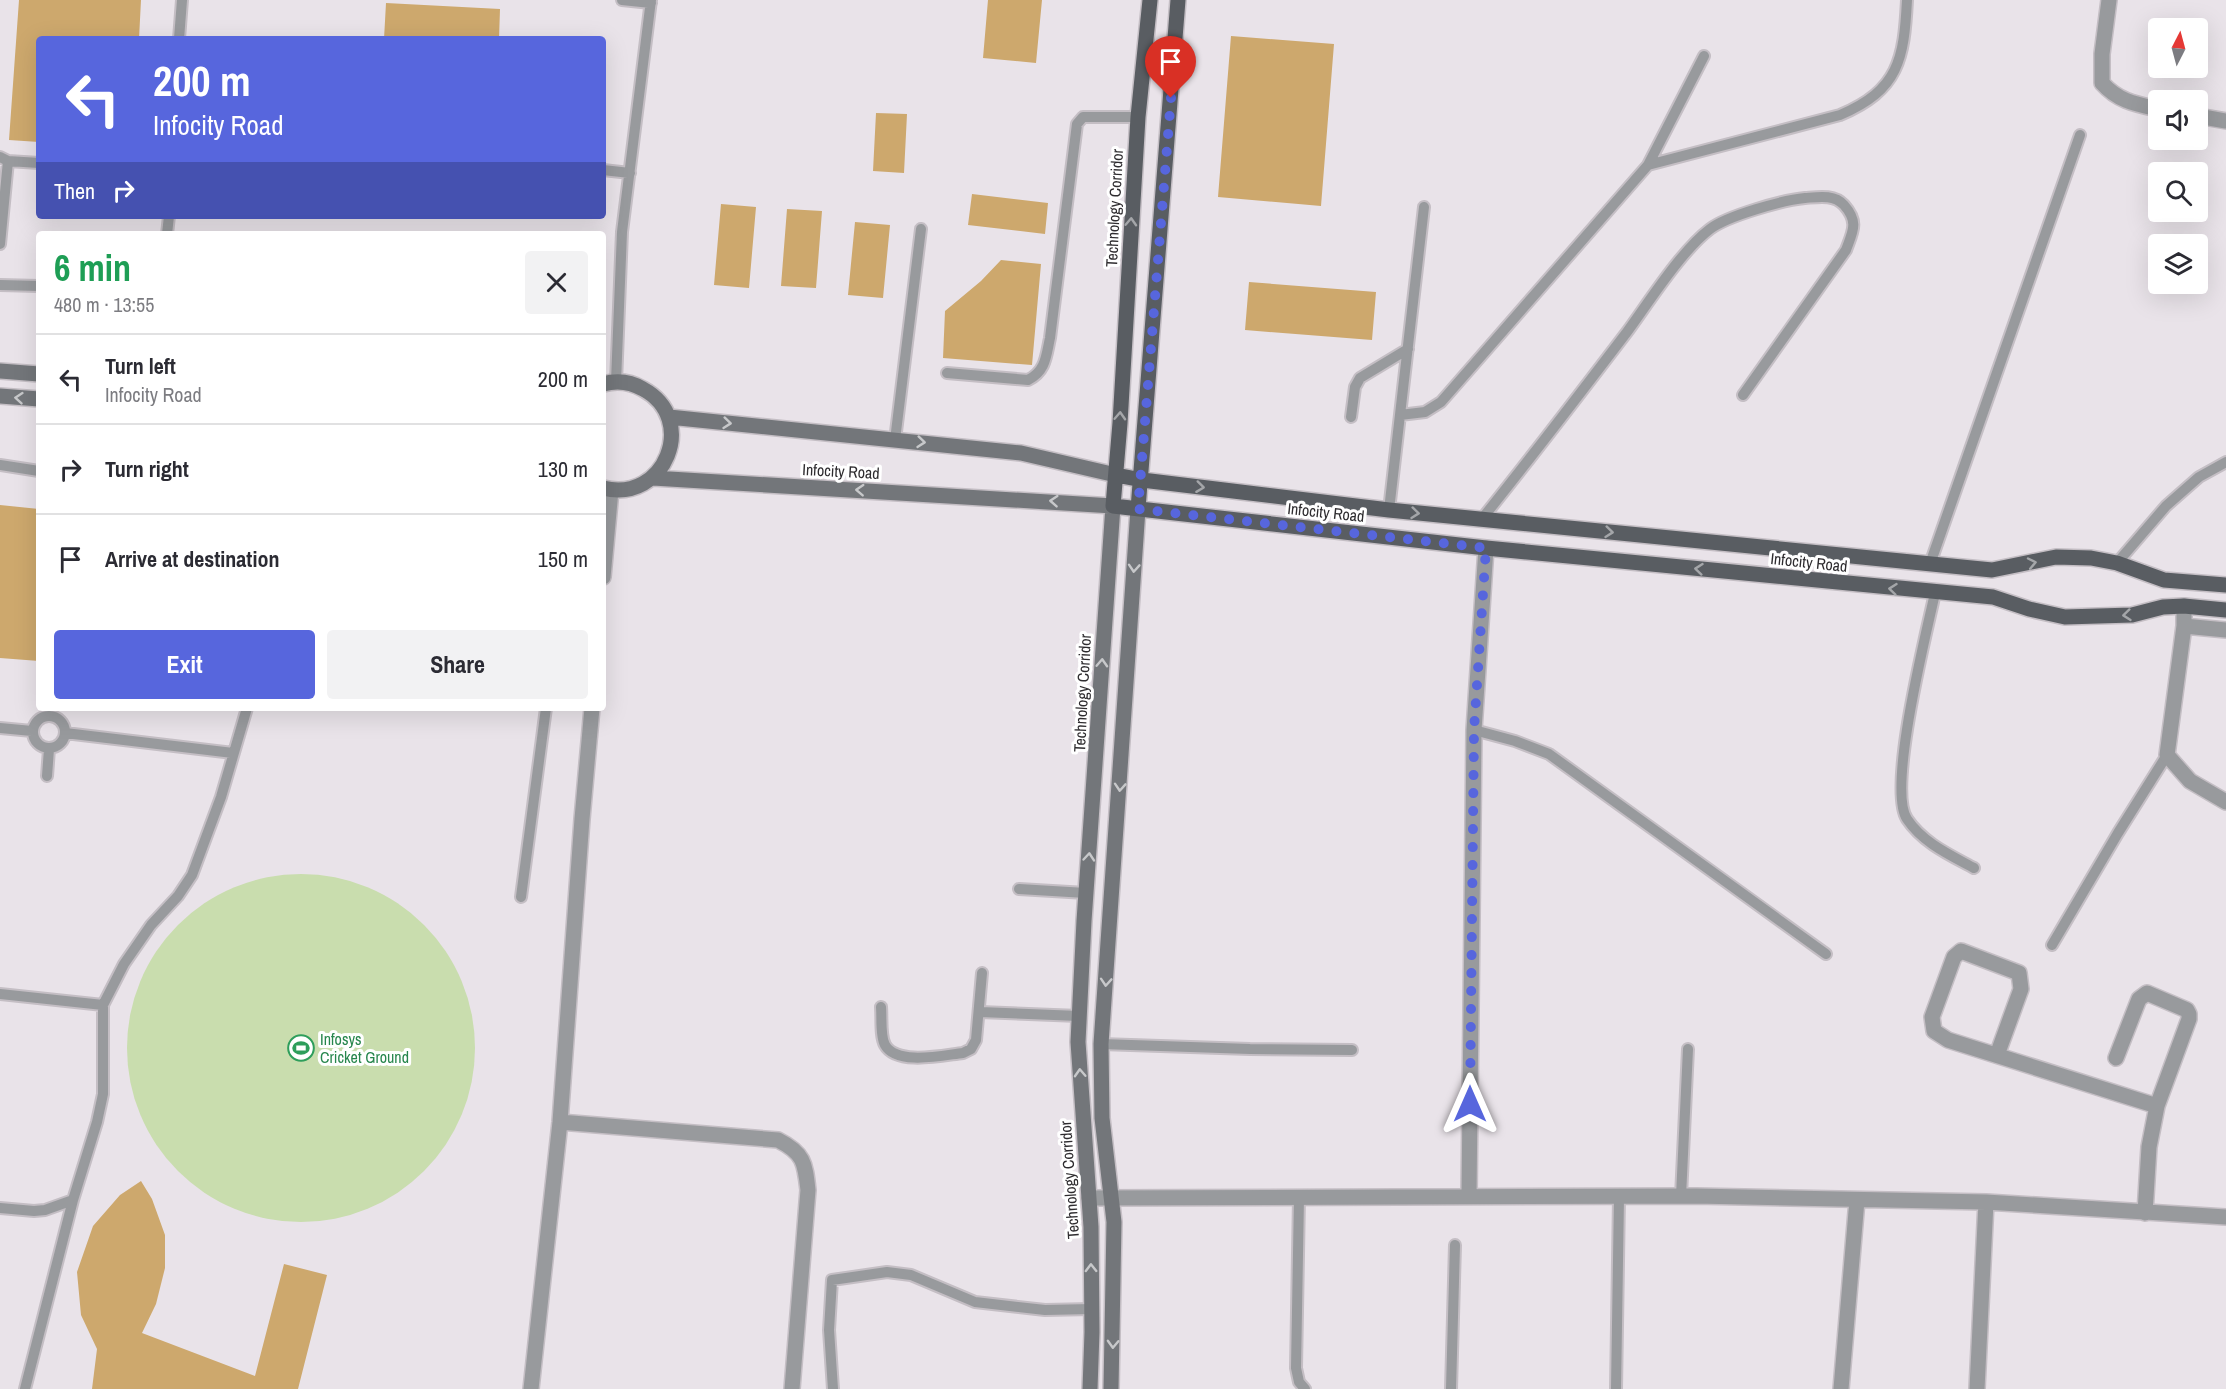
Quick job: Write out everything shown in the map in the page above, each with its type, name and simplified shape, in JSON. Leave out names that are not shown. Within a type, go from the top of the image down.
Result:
[{"type":"main road","name":"Technology Corridor","points":[[1113,506],[1138,117],[1150,0]]},
{"type":"main road","points":[[1138,509],[1178,0]]},
{"type":"main road","name":"Infocity Road","points":[[1116,475],[1481,520],[1992,570],[2056,557],[2091,558],[2117,563],[2164,580],[2226,585]]},
{"type":"main road","name":"Infocity Road","points":[[1113,506],[1486,548],[1993,597],[2029,609],[2066,617],[2132,615],[2163,607],[2184,606],[2226,610]]},
{"type":"main road","points":[[1992,570],[1989,590],[1993,597]]},
{"type":"main road","points":[[2163,607],[2167,590],[2164,580]]},
{"type":"street","points":[[2109,0],[2102,54],[2102,83],[2114,96],[2148,107]]},
{"type":"street","points":[[2208,118],[2226,121]]},
{"type":"street","points":[[0,371],[36,374]]},
{"type":"street","points":[[606,511],[607,489],[626,490],[640,486],[653,478],[663,465],[670,450],[672,433],[669,417],[650,393],[636,385],[609,383]]},
{"type":"street","points":[[0,396],[36,399]]},
{"type":"street","name":"Infocity Road","points":[[669,417],[1021,453],[1116,475]]},
{"type":"street","name":"Infocity Road","points":[[653,478],[1113,506]]},
{"type":"street","name":"Technology Corridor","points":[[1090,1389],[1091,1227],[1078,1042],[1113,506]]},
{"type":"street","points":[[1111,1389],[1114,1222],[1102,1118],[1101,1044],[1138,509]]},
{"type":"street","points":[[1469,1196],[1474,730],[1486,548]]},
{"type":"street","points":[[2184,606],[2184,626],[2167,755],[2190,781],[2226,802]]},
{"type":"street","points":[[2184,626],[2226,630]]},
{"type":"street","points":[[531,1389],[560,1122],[592,711]]},
{"type":"street","points":[[1996,1055],[2021,989],[2019,973],[1961,951],[1954,957],[1932,1017],[1934,1030],[1948,1040],[2157,1106]]},
{"type":"street","points":[[2116,1058],[2143,994],[2147,993],[2187,1010],[2189,1019],[2157,1106],[2150,1146],[2145,1213]]},
{"type":"street","points":[[560,1122],[778,1140],[795,1148],[806,1166],[808,1190],[792,1389]]},
{"type":"street","points":[[1089,1198],[1469,1196],[1986,1202],[2226,1217]]},
{"type":"street","points":[[1841,1389],[1857,1200]]},
{"type":"street","points":[[1977,1389],[1986,1202]]},
{"type":"lane","points":[[179,36],[182,0]]},
{"type":"lane","points":[[609,383],[622,232],[651,2],[622,0]]},
{"type":"lane","points":[[1648,165],[1840,115],[1863,105],[1881,91],[1893,74],[1900,56],[1907,0]]},
{"type":"lane","points":[[1400,415],[1425,412],[1442,402],[1648,165],[1704,56]]},
{"type":"lane","points":[[947,373],[1028,380],[1038,375],[1044,366],[1050,338],[1077,124],[1083,117],[1138,117]]},
{"type":"lane","points":[[1930,564],[2080,135]]},
{"type":"lane","points":[[0,244],[4,159],[36,163]]},
{"type":"lane","points":[[606,170],[630,173]]},
{"type":"lane","points":[[1481,520],[1550,434],[1681,260],[1709,230],[1726,220],[1795,199],[1826,197],[1840,201],[1851,213],[1855,228],[1846,250],[1743,395]]},
{"type":"lane","points":[[1389,510],[1424,207]]},
{"type":"lane","points":[[895,440],[921,229]]},
{"type":"lane","points":[[0,285],[36,286]]},
{"type":"lane","points":[[1351,417],[1355,387],[1360,378],[1407,349]]},
{"type":"lane","points":[[2117,563],[2166,506],[2199,477],[2226,462]]},
{"type":"lane","points":[[0,465],[36,471]]},
{"type":"lane","points":[[1935,593],[1908,724],[1901,770],[1900,796],[1906,819],[1932,844],[1974,867]]},
{"type":"lane","points":[[25,1389],[73,1200],[97,1122],[103,1094],[103,1005],[124,964],[151,925],[178,896],[192,875],[221,797],[246,711]]},
{"type":"lane","points":[[520,897],[546,711]]},
{"type":"lane","points":[[52,712],[64,726],[65,733],[61,744],[50,749],[39,746],[32,736],[32,731],[39,719],[52,712]]},
{"type":"lane","points":[[0,728],[32,731]]},
{"type":"lane","points":[[1474,730],[1515,741],[1550,754],[1826,954]]},
{"type":"lane","points":[[65,733],[233,753]]},
{"type":"lane","points":[[47,776],[50,749]]},
{"type":"lane","points":[[2052,945],[2167,755]]},
{"type":"lane","points":[[1019,889],[1086,892]]},
{"type":"lane","points":[[881,1007],[884,1044],[890,1052],[910,1058],[963,1053],[971,1049],[976,1040],[982,973]]},
{"type":"lane","points":[[0,994],[103,1005]]},
{"type":"lane","points":[[980,1012],[1079,1016]]},
{"type":"lane","points":[[1101,1044],[1352,1050]]},
{"type":"lane","points":[[1681,1197],[1688,1049]]},
{"type":"lane","points":[[1299,1197],[1296,1368],[1299,1382],[1305,1389]]},
{"type":"lane","points":[[1616,1389],[1619,1197]]},
{"type":"lane","points":[[0,1209],[45,1210],[73,1200]]},
{"type":"lane","points":[[1451,1389],[1455,1245]]},
{"type":"lane","points":[[833,1389],[829,1330],[832,1280],[887,1272],[910,1275],[975,1302],[1045,1310],[1092,1309]]},
{"type":"green space","name":"Infosys Cricket Ground","points":[[301,874],[335,878],[367,888],[397,904],[424,925],[445,952],[461,982],[471,1014],[475,1048],[471,1082],[461,1114],[445,1144],[424,1171],[397,1192],[367,1208],[335,1218],[301,1222],[267,1218],[235,1208],[205,1192],[178,1171],[157,1144],[141,1114],[131,1082],[127,1048],[131,1014],[141,982],[157,952],[178,925],[205,904],[235,888],[267,878]]},
{"type":"building","points":[[19,0],[141,0],[139,36],[36,36],[36,142],[9,140]]},
{"type":"building","points":[[988,0],[1042,0],[1036,63],[983,58]]},
{"type":"building","points":[[386,3],[500,9],[499,36],[384,36]]},
{"type":"building","points":[[1231,36],[1334,44],[1321,206],[1218,197]]},
{"type":"building","points":[[876,113],[907,114],[904,173],[873,171]]},
{"type":"building","points":[[972,194],[1048,203],[1045,234],[968,225]]},
{"type":"building","points":[[721,204],[756,207],[749,288],[714,285]]},
{"type":"building","points":[[787,209],[822,211],[816,288],[781,286]]},
{"type":"building","points":[[855,222],[890,225],[883,298],[848,295]]},
{"type":"building","points":[[1001,260],[1041,264],[1032,365],[943,358],[945,311],[981,281]]},
{"type":"building","points":[[1249,282],[1376,292],[1372,340],[1245,330]]},
{"type":"building","points":[[0,505],[36,509],[36,661],[0,658]]},
{"type":"building","points":[[141,1181],[152,1199],[165,1235],[165,1268],[156,1304],[142,1333],[255,1376],[284,1264],[327,1275],[298,1389],[92,1389],[97,1349],[81,1315],[77,1272],[93,1226],[120,1195]]},
{"type":"place","name":"Infosys Cricket Ground","points":[[301,1048]]},
{"type":"route","points":[[1171,98],[1138,509],[1486,548],[1474,730],[1470,1104]]}]
